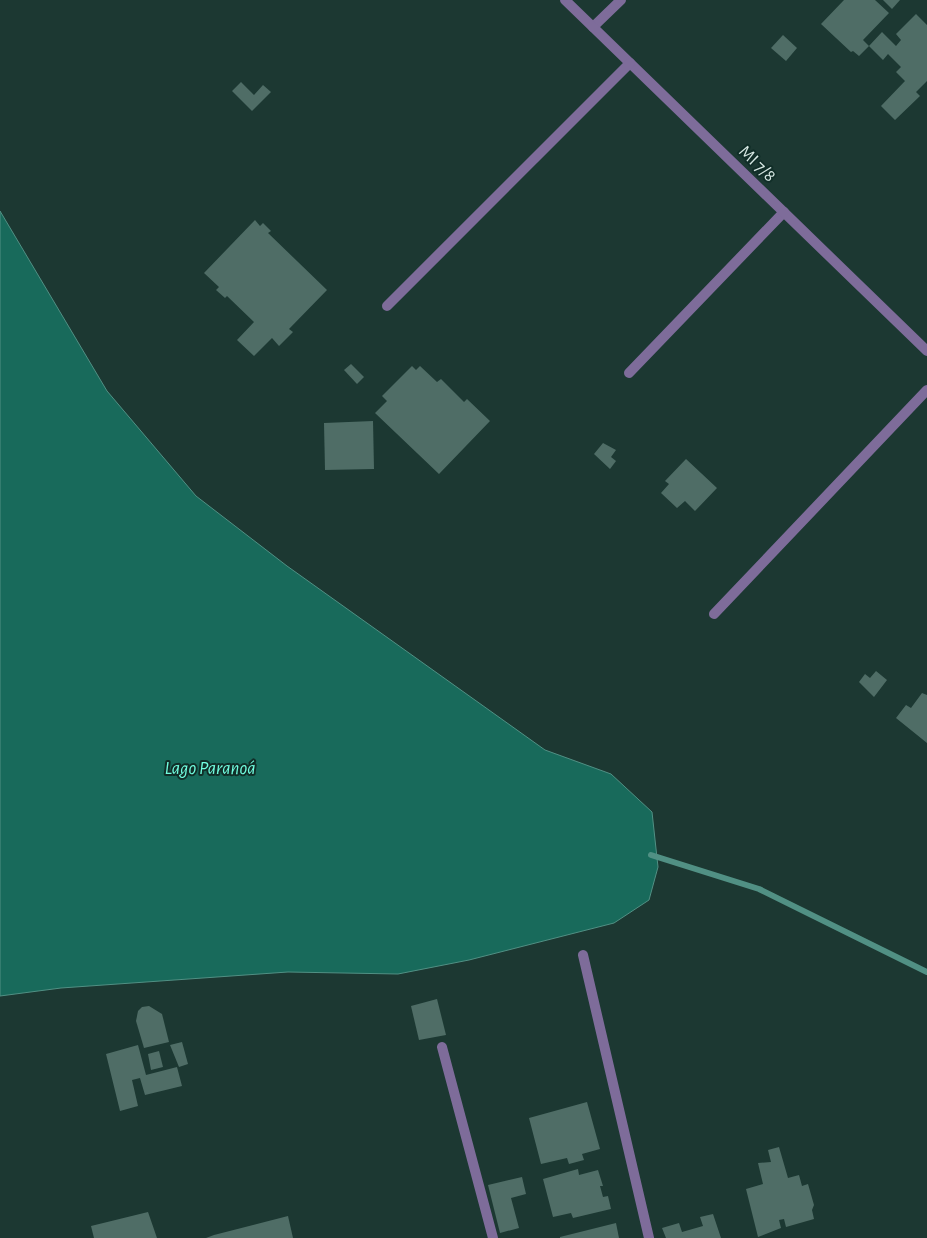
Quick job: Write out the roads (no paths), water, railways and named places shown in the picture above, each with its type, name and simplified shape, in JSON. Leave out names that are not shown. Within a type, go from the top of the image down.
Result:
[{"type":"street","name":"MI 7/8","points":[[565,0],[927,351]]},
{"type":"street","points":[[593,27],[621,0]]},
{"type":"street","points":[[387,306],[630,63]]},
{"type":"street","points":[[629,372],[784,212]]},
{"type":"street","points":[[714,614],[927,390]]},
{"type":"street","points":[[583,955],[649,1238]]},
{"type":"street","points":[[442,1047],[493,1238]]},
{"type":"water","name":"Lago Paranoá","points":[[0,211],[107,391],[196,496],[287,566],[545,750],[611,774],[652,812],[658,867],[649,900],[614,923],[469,960],[398,974],[288,972],[61,988],[0,996]]},
{"type":"waterway","points":[[651,855],[759,889],[927,972]]}]
